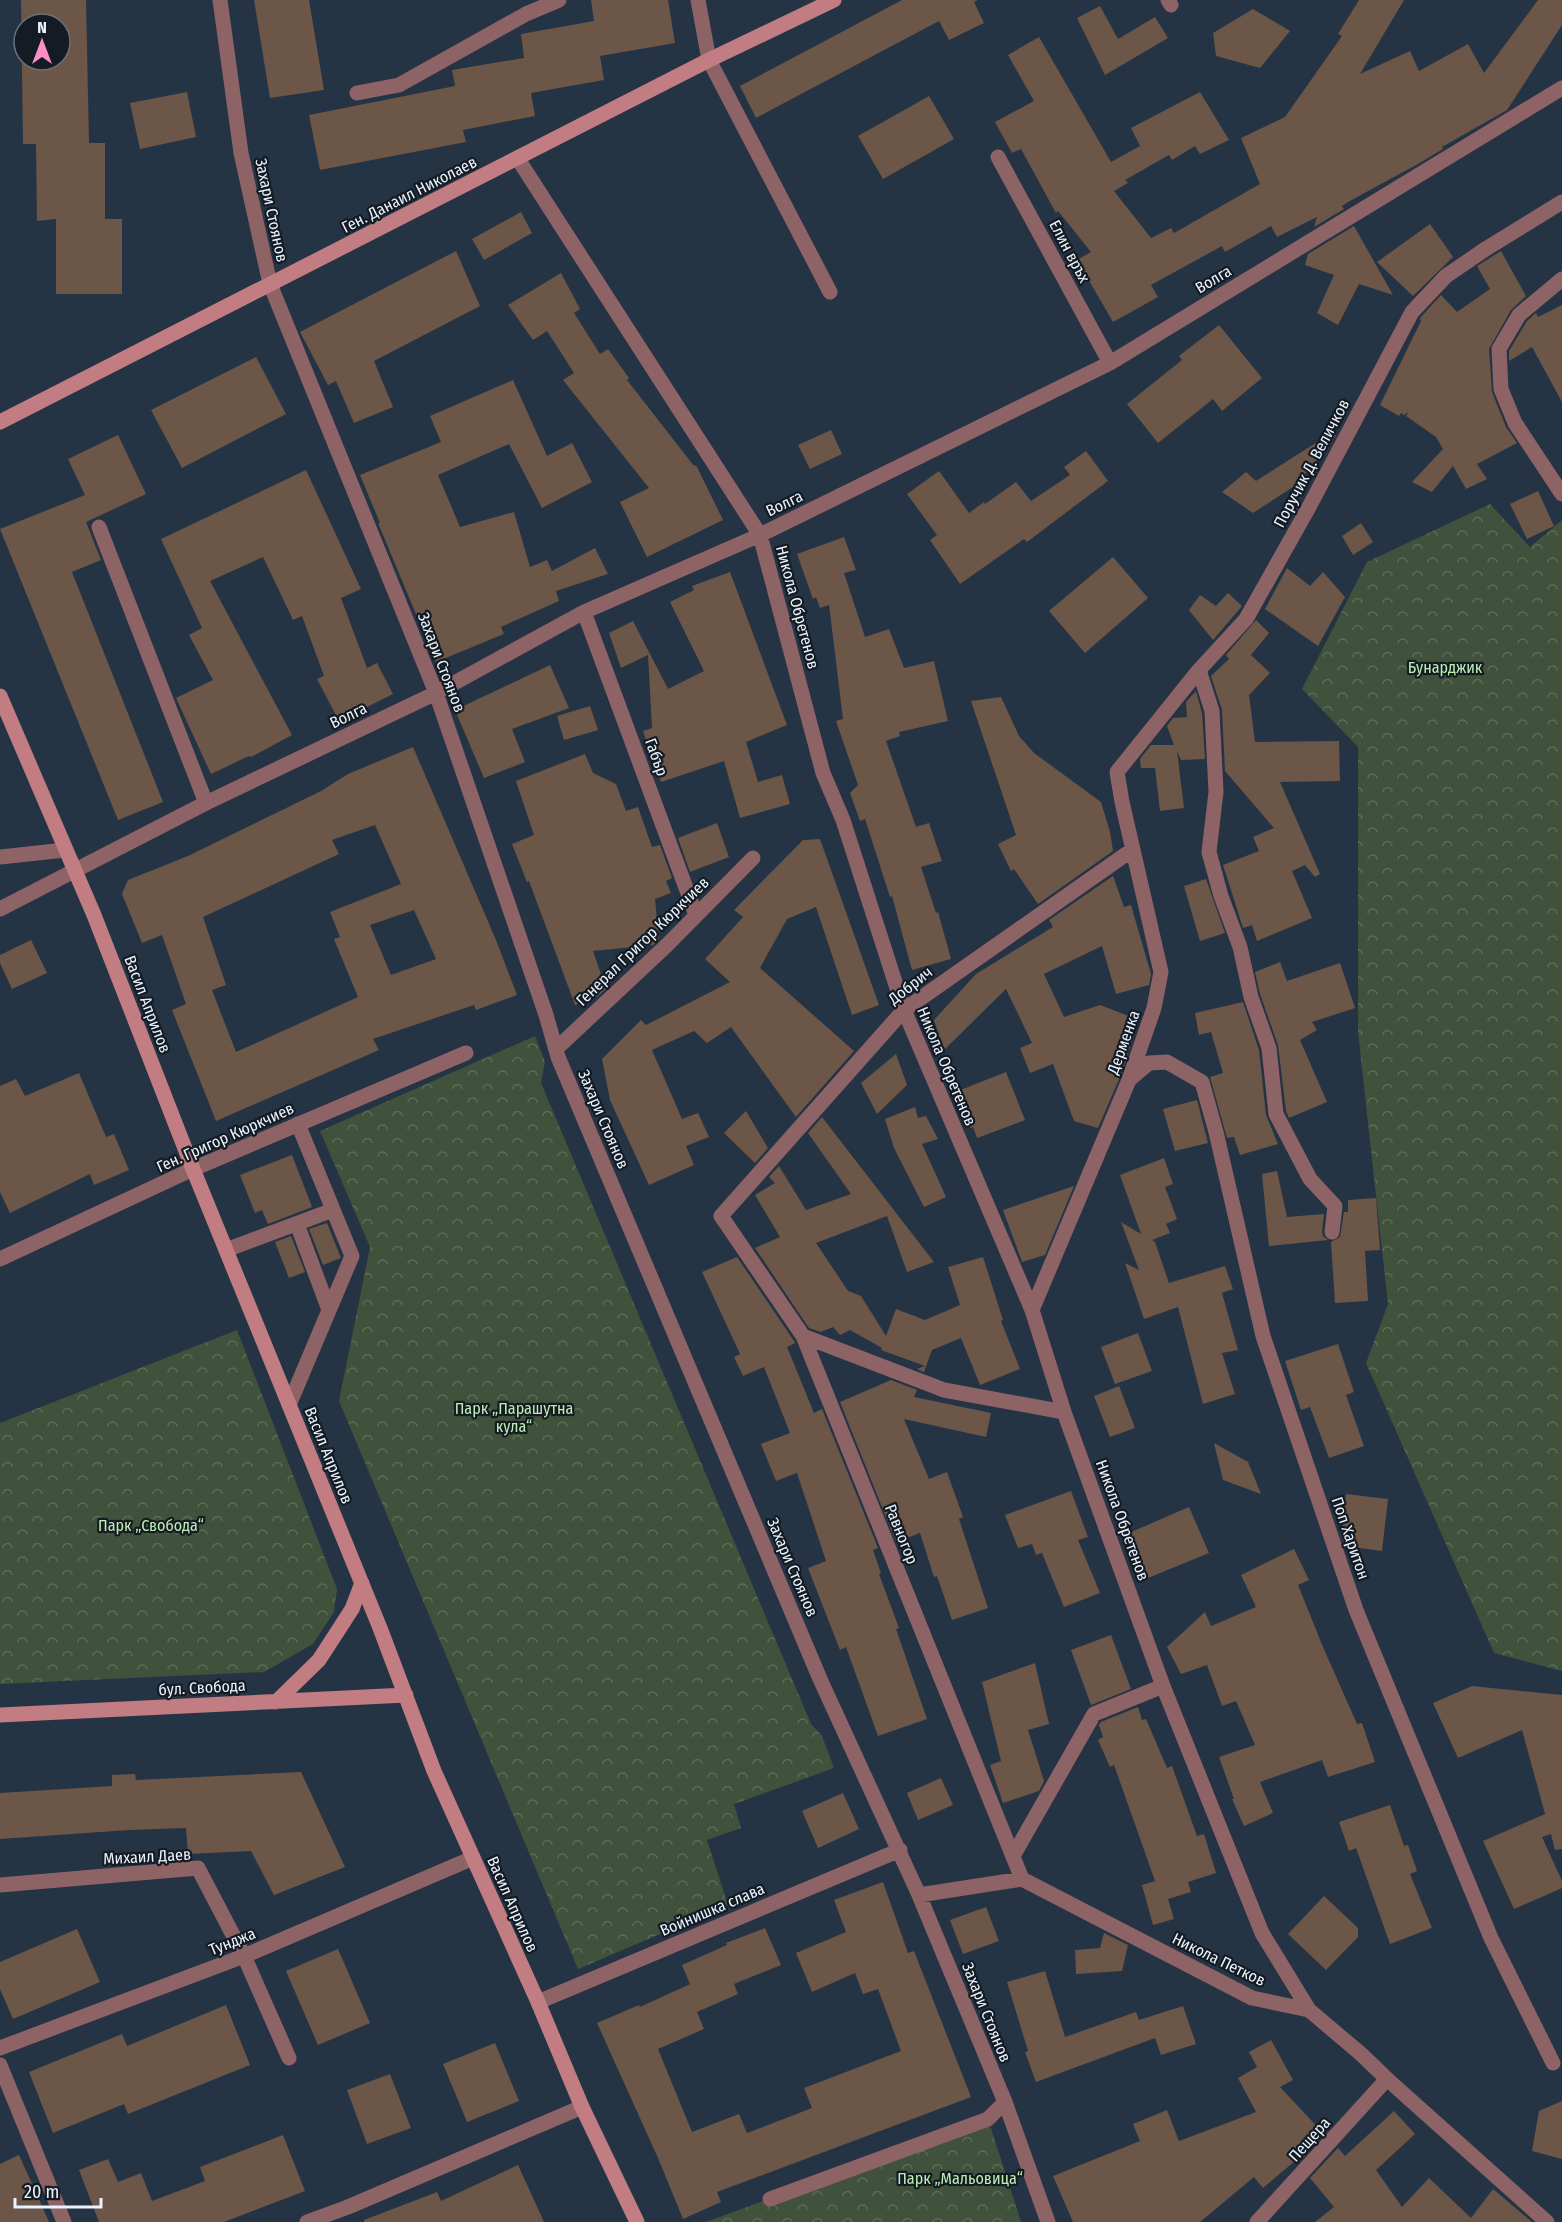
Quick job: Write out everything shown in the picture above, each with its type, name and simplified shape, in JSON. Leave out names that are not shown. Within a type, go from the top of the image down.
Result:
[{"type":"main road","name":"Ген. Данаил Николаев","points":[[0,422],[709,60],[834,0]]},
{"type":"main road","name":"Васил Априлов","points":[[0,696],[94,915],[193,1169],[362,1583],[434,1771],[538,2002],[582,2107],[637,2222]]},
{"type":"main road","points":[[276,1702],[319,1660],[352,1609],[362,1583]]},
{"type":"main road","name":"бул. Свобода","points":[[0,1715],[406,1695]]},
{"type":"street","name":"Захари Стоянов","points":[[220,0],[241,153],[270,284],[436,693],[556,1049],[820,1679],[919,1895],[1005,2102],[1048,2222]]},
{"type":"street","points":[[357,93],[399,85],[440,60],[517,19],[559,0]]},
{"type":"street","points":[[698,0],[709,60],[830,292]]},
{"type":"street","name":"Волга","points":[[0,909],[206,803],[436,693],[584,612],[760,535],[1110,363],[1561,85]]},
{"type":"street","name":"Елин връх","points":[[998,157],[1110,363]]},
{"type":"street","name":"Никола Обретенов","points":[[518,159],[760,535],[823,773],[843,820],[904,1010],[1032,1310],[1064,1412],[1163,1686],[1262,1933],[1309,2010]]},
{"type":"street","name":"Поручик Д. Величков","points":[[1117,772],[1199,670],[1246,619],[1262,594],[1412,312],[1446,276],[1562,202]]},
{"type":"street","points":[[1562,279],[1519,315],[1500,349],[1501,389],[1515,423],[1562,494]]},
{"type":"street","points":[[99,527],[206,803]]},
{"type":"street","name":"Габър","points":[[584,612],[696,915]]},
{"type":"street","points":[[1199,670],[1212,711],[1216,792],[1209,852],[1221,896],[1240,946],[1251,997],[1269,1048],[1275,1114],[1310,1179],[1335,1206],[1332,1232]]},
{"type":"street","name":"Дерменка","points":[[1032,1310],[1129,1080],[1154,1008],[1161,972],[1132,850],[1117,772]]},
{"type":"street","points":[[0,857],[65,850]]},
{"type":"street","name":"Добрич","points":[[722,1216],[904,1010],[1132,850]]},
{"type":"street","name":"Генерал Григор Кюркчиев","points":[[556,1049],[666,946],[753,858]]},
{"type":"street","name":"Ген. Григор Кюркчиев","points":[[0,1259],[193,1169],[466,1053]]},
{"type":"street","name":"Поп Харитон","points":[[1129,1080],[1149,1063],[1167,1062],[1202,1082],[1263,1336],[1356,1610],[1491,1938],[1553,2063]]},
{"type":"street","points":[[289,1405],[352,1256],[298,1124]]},
{"type":"street","points":[[226,1250],[333,1210]]},
{"type":"street","name":"Равногор","points":[[722,1216],[803,1336],[1022,1880]]},
{"type":"street","points":[[297,1224],[328,1310]]},
{"type":"street","points":[[803,1336],[944,1390],[1064,1412]]},
{"type":"street","points":[[1013,1856],[1094,1714],[1163,1686]]},
{"type":"street","name":"Войнишка слава","points":[[538,2002],[900,1850]]},
{"type":"street","name":"Тунджа","points":[[0,2048],[244,1956],[473,1858]]},
{"type":"street","name":"Михаил Даев","points":[[0,1885],[198,1868],[244,1956]]},
{"type":"street","points":[[919,1895],[1022,1880]]},
{"type":"street","name":"Никола Петков","points":[[1022,1880],[1252,1998],[1309,2010],[1547,2222]]},
{"type":"street","points":[[244,1956],[290,2058]]},
{"type":"street","points":[[0,2065],[64,2222]]},
{"type":"street","name":"Пещера","points":[[1257,2222],[1387,2079]]},
{"type":"street","points":[[770,2199],[988,2119],[1005,2102]]},
{"type":"street","points":[[307,2222],[348,2207],[582,2107]]},
{"type":"green space","name":"Бунарджик","points":[[1490,504],[1530,547],[1562,520],[1562,1671],[1494,1653],[1366,1363],[1388,1304],[1358,1032],[1358,747],[1302,689],[1367,562]]},
{"type":"green space","name":"Парк „Парашутна кула“","points":[[535,1036],[545,1062],[541,1083],[811,1724],[822,1736],[834,1768],[734,1804],[741,1828],[707,1840],[728,1905],[578,1969],[339,1401],[370,1247],[320,1131]]},
{"type":"green space","name":"Парк „Свобода“","points":[[237,1330],[337,1589],[334,1612],[313,1644],[264,1672],[0,1684],[0,1423]]},
{"type":"green space","name":"Парк „Мальовица“","points":[[988,2119],[1021,2222],[706,2222],[964,2128]]},
{"type":"building","points":[[21,0],[86,0],[89,143],[105,143],[105,219],[122,219],[122,294],[56,294],[56,219],[37,221],[36,144],[23,144],[22,72],[72,72],[72,12],[21,12]]},
{"type":"building","points":[[254,0],[309,0],[324,90],[270,98]]},
{"type":"building","points":[[591,0],[668,0],[675,43],[600,56],[604,80],[531,93],[535,116],[463,130],[466,142],[320,170],[309,115],[455,86],[452,70],[524,58],[521,34],[594,21]]},
{"type":"building","points":[[902,0],[978,0],[974,2],[984,23],[949,40],[939,21],[756,118],[740,86]]},
{"type":"building","points":[[1359,0],[1404,0],[1360,74],[1410,51],[1419,71],[1468,44],[1484,73],[1538,0],[1562,0],[1562,25],[1507,110],[1442,147],[1443,149],[1416,165],[1348,202],[1342,206],[1344,209],[1314,227],[1317,217],[1277,237],[1271,226],[1225,252],[1222,246],[1151,285],[1158,297],[1113,322],[1077,260],[1091,252],[1058,211],[1056,213],[1021,149],[1012,153],[995,122],[1034,101],[1008,55],[1039,37],[1111,162],[1140,146],[1131,128],[1200,92],[1229,140],[1200,154],[1195,146],[1172,160],[1169,155],[1125,180],[1128,183],[1114,191],[1151,238],[1171,228],[1174,233],[1260,184],[1241,138],[1285,117],[1342,36],[1338,34]]},
{"type":"building","points":[[1100,6],[1118,39],[1155,17],[1168,38],[1105,75],[1077,18]]},
{"type":"building","points":[[1253,9],[1290,31],[1260,68],[1216,56],[1213,33]]},
{"type":"building","points":[[187,92],[196,137],[140,149],[130,103]]},
{"type":"building","points":[[929,96],[954,139],[883,179],[858,136]]},
{"type":"building","points":[[521,212],[532,233],[484,260],[472,239]]},
{"type":"building","points":[[1430,224],[1453,257],[1413,296],[1377,262]]},
{"type":"building","points":[[1354,226],[1393,295],[1359,284],[1338,325],[1317,313],[1334,275],[1305,265],[1308,254]]},
{"type":"building","points":[[456,251],[480,306],[374,361],[393,407],[354,423],[336,381],[328,385],[300,332]]},
{"type":"building","points":[[1501,251],[1526,296],[1511,310],[1489,349],[1492,392],[1506,427],[1517,443],[1477,464],[1487,479],[1466,489],[1453,466],[1432,492],[1412,482],[1443,449],[1436,437],[1406,416],[1409,412],[1404,415],[1401,413],[1399,416],[1380,405],[1421,321],[1420,318],[1441,295],[1457,312],[1490,289],[1477,266]]},
{"type":"building","points":[[561,273],[580,309],[574,313],[600,354],[608,349],[629,378],[627,380],[694,466],[696,465],[723,520],[647,557],[620,502],[649,488],[563,380],[574,373],[547,331],[533,340],[508,305]]},
{"type":"building","points":[[1562,305],[1562,402],[1532,347],[1509,361],[1509,351],[1527,321],[1536,313],[1538,317]]},
{"type":"building","points":[[1219,325],[1262,378],[1222,411],[1213,399],[1158,443],[1127,404],[1182,360],[1179,356]]},
{"type":"building","points":[[256,357],[286,414],[182,468],[151,410]]},
{"type":"building","points":[[513,380],[547,456],[572,443],[592,482],[542,508],[509,444],[438,475],[460,527],[514,512],[530,567],[547,560],[552,571],[595,548],[608,574],[556,591],[559,601],[501,627],[504,634],[436,662],[360,475],[441,442],[430,416]]},
{"type":"building","points":[[831,430],[842,454],[810,469],[798,445]]},
{"type":"building","points":[[1333,432],[1336,435],[1333,440],[1296,485],[1253,513],[1222,492],[1246,472],[1256,481]]},
{"type":"building","points":[[118,435],[146,494],[86,522],[101,560],[72,572],[163,802],[118,820],[0,529],[85,495],[68,459]]},
{"type":"building","points":[[1086,451],[1108,481],[1027,542],[1024,539],[960,584],[930,540],[937,535],[907,494],[939,471],[969,513],[1016,482],[1031,501],[1070,475],[1064,467]]},
{"type":"building","points":[[306,470],[361,589],[341,598],[367,668],[377,663],[393,694],[339,721],[317,679],[324,676],[302,616],[293,620],[263,557],[210,581],[292,735],[251,757],[211,774],[176,698],[213,680],[189,635],[202,628],[161,539]]},
{"type":"building","points":[[1538,491],[1554,526],[1527,539],[1510,504]]},
{"type":"building","points":[[1361,523],[1373,542],[1353,555],[1342,536]]},
{"type":"building","points":[[844,537],[856,570],[844,573],[865,637],[889,629],[904,668],[934,661],[948,721],[899,732],[900,736],[886,741],[916,827],[929,823],[942,861],[921,867],[936,913],[938,912],[951,959],[912,970],[892,896],[890,897],[865,819],[860,821],[850,793],[858,785],[836,721],[843,719],[829,605],[820,608],[816,597],[813,599],[797,554]]},
{"type":"building","points":[[1113,557],[1148,598],[1085,653],[1049,611]]},
{"type":"building","points":[[1287,568],[1310,586],[1323,572],[1345,597],[1318,646],[1265,609]]},
{"type":"building","points":[[730,572],[787,725],[746,742],[758,782],[782,775],[790,804],[740,818],[724,761],[661,782],[643,731],[652,728],[648,655],[621,668],[609,633],[633,621],[668,689],[704,671],[670,602],[694,590],[692,586]]},
{"type":"building","points":[[1228,593],[1242,606],[1213,640],[1189,610],[1200,595],[1216,606]]},
{"type":"building","points":[[1256,620],[1269,633],[1251,655],[1270,673],[1249,695],[1255,742],[1339,741],[1340,781],[1280,782],[1320,874],[1315,877],[1305,865],[1292,871],[1312,918],[1257,941],[1252,925],[1243,928],[1223,865],[1259,851],[1253,837],[1274,828],[1225,771],[1222,710],[1211,676],[1229,659],[1226,655]]},
{"type":"building","points":[[550,665],[569,708],[512,729],[525,762],[484,778],[455,710]]},
{"type":"building","points":[[1196,691],[1202,713],[1205,759],[1181,760],[1177,751],[1184,808],[1160,811],[1155,768],[1141,768],[1140,759],[1151,745],[1174,745],[1167,726],[1173,718],[1187,717],[1186,702]]},
{"type":"building","points":[[1001,697],[1019,736],[1034,753],[1101,802],[1110,832],[1113,851],[1038,904],[1014,869],[1011,871],[998,844],[1016,835],[971,701]]},
{"type":"building","points":[[590,706],[598,730],[564,740],[557,716]]},
{"type":"building","points":[[413,747],[496,940],[517,995],[476,1010],[474,1005],[373,1039],[379,1050],[216,1121],[172,1010],[186,1004],[162,935],[142,943],[122,894],[128,880],[188,856],[321,791],[348,774]],"holes":[[[375,825],[401,884],[330,912],[340,937],[334,939],[358,997],[236,1052],[212,990],[226,985],[203,917],[339,854],[332,840]],[[414,910],[436,959],[391,975],[370,925]]]},
{"type":"building","points":[[585,754],[593,773],[616,784],[626,811],[638,807],[652,847],[660,845],[672,878],[666,881],[671,893],[655,899],[659,940],[653,945],[593,951],[606,989],[597,997],[575,1005],[529,881],[527,882],[512,844],[534,835],[516,781]]},
{"type":"building","points":[[717,823],[729,857],[690,872],[678,838]]},
{"type":"building","points":[[820,839],[879,1005],[852,1015],[816,907],[787,919],[760,968],[854,1051],[796,1117],[731,1027],[707,1043],[694,1031],[652,1050],[682,1119],[698,1113],[709,1137],[686,1146],[694,1165],[649,1185],[610,1100],[602,1059],[641,1020],[646,1025],[730,982],[705,959],[743,917],[734,910],[803,840]]},
{"type":"building","points":[[1113,876],[1124,907],[1131,905],[1151,974],[1149,985],[1116,994],[1102,946],[1044,974],[1064,1017],[1100,1005],[1139,1020],[1120,1077],[1098,1128],[1074,1121],[1053,1064],[1030,1073],[1020,1048],[1032,1043],[1006,989],[944,1050],[934,1020],[976,974],[1053,927],[1049,920]]},
{"type":"building","points":[[1206,879],[1225,933],[1200,941],[1184,886]]},
{"type":"building","points":[[31,940],[47,973],[12,989],[0,963],[0,955]]},
{"type":"building","points":[[1280,962],[1287,981],[1340,963],[1355,1008],[1312,1022],[1317,1030],[1300,1040],[1327,1102],[1289,1118],[1286,1111],[1278,1045],[1260,994],[1255,972]]},
{"type":"building","points":[[1243,1002],[1259,1050],[1266,1115],[1278,1144],[1240,1155],[1234,1137],[1227,1138],[1210,1077],[1223,1073],[1211,1032],[1199,1035],[1195,1013]]},
{"type":"building","points":[[896,1054],[907,1085],[877,1114],[861,1083]]},
{"type":"building","points":[[1006,1072],[1025,1120],[977,1138],[973,1127],[970,1128],[958,1091]]},
{"type":"building","points":[[79,1073],[106,1137],[114,1134],[129,1170],[94,1185],[90,1174],[10,1213],[0,1192],[0,1086],[16,1079],[25,1096]]},
{"type":"building","points":[[1197,1100],[1208,1143],[1175,1151],[1163,1109]]},
{"type":"building","points":[[915,1107],[918,1118],[926,1116],[938,1139],[922,1144],[946,1197],[924,1207],[894,1148],[885,1119]]},
{"type":"building","points":[[746,1111],[768,1148],[755,1163],[724,1133]]},
{"type":"building","points":[[822,1117],[934,1262],[907,1272],[887,1216],[816,1243],[848,1291],[861,1296],[886,1336],[896,1309],[925,1320],[960,1305],[948,1267],[983,1257],[1003,1320],[1001,1321],[1020,1369],[980,1385],[961,1338],[932,1350],[924,1372],[917,1369],[925,1366],[881,1350],[882,1348],[850,1330],[840,1335],[833,1327],[821,1332],[809,1328],[755,1248],[780,1237],[755,1195],[775,1183],[769,1177],[779,1166],[806,1210],[851,1194],[808,1133]]},
{"type":"building","points":[[292,1155],[312,1207],[268,1224],[262,1210],[255,1213],[240,1175]]},
{"type":"building","points":[[1164,1158],[1173,1184],[1165,1187],[1177,1219],[1166,1224],[1170,1233],[1152,1240],[1155,1242],[1169,1283],[1225,1266],[1233,1289],[1222,1293],[1238,1350],[1222,1353],[1235,1394],[1203,1404],[1178,1307],[1144,1319],[1125,1263],[1139,1270],[1121,1222],[1141,1234],[1120,1175]]},
{"type":"building","points":[[1277,1171],[1287,1217],[1324,1214],[1322,1231],[1323,1236],[1328,1240],[1269,1246],[1262,1174]]},
{"type":"building","points":[[1074,1186],[1045,1255],[1022,1262],[1003,1210]]},
{"type":"building","points":[[1376,1198],[1380,1250],[1365,1251],[1368,1301],[1335,1303],[1331,1242],[1340,1237],[1344,1212],[1348,1212],[1348,1200]]},
{"type":"building","points":[[327,1223],[341,1258],[323,1265],[309,1229]]},
{"type":"building","points":[[291,1236],[305,1272],[289,1278],[275,1242]]},
{"type":"building","points":[[737,1257],[795,1343],[787,1347],[814,1413],[822,1409],[878,1548],[873,1550],[881,1573],[879,1574],[899,1628],[896,1629],[927,1719],[878,1736],[846,1647],[840,1650],[808,1568],[826,1561],[797,1473],[776,1481],[761,1444],[790,1433],[764,1367],[743,1376],[734,1357],[740,1354],[702,1272]]},
{"type":"building","points":[[1138,1333],[1152,1371],[1115,1384],[1101,1347]]},
{"type":"building","points":[[1338,1344],[1354,1392],[1346,1395],[1364,1446],[1329,1458],[1310,1407],[1301,1410],[1285,1361]]},
{"type":"building","points":[[891,1380],[917,1390],[914,1397],[991,1413],[986,1437],[904,1419],[929,1479],[947,1472],[963,1517],[959,1519],[988,1608],[952,1620],[937,1576],[934,1577],[920,1533],[896,1542],[840,1402]]},
{"type":"building","points":[[1119,1386],[1135,1428],[1110,1437],[1094,1396]]},
{"type":"building","points":[[1214,1443],[1248,1462],[1261,1494],[1223,1480]]},
{"type":"building","points":[[1071,1491],[1088,1537],[1078,1540],[1100,1593],[1064,1607],[1042,1553],[1036,1555],[1032,1544],[1018,1548],[1005,1515]]},
{"type":"building","points":[[1346,1494],[1388,1499],[1382,1551],[1345,1546],[1341,1535]]},
{"type":"building","points":[[1189,1507],[1209,1553],[1148,1578],[1129,1533]]},
{"type":"building","points":[[1294,1549],[1309,1580],[1298,1585],[1357,1724],[1362,1723],[1375,1762],[1328,1777],[1322,1760],[1260,1782],[1273,1813],[1244,1826],[1232,1799],[1234,1799],[1219,1757],[1255,1745],[1236,1701],[1222,1706],[1207,1665],[1181,1674],[1167,1647],[1205,1612],[1211,1626],[1256,1607],[1241,1575]]},
{"type":"building","points":[[1111,1635],[1131,1689],[1091,1705],[1071,1650]]},
{"type":"building","points":[[1035,1663],[1049,1724],[1028,1730],[1044,1781],[1039,1791],[1003,1803],[990,1765],[1001,1761],[982,1682]]},
{"type":"building","points":[[1472,1686],[1562,1695],[1562,1849],[1555,1850],[1551,1834],[1542,1837],[1562,1881],[1562,1888],[1514,1909],[1483,1841],[1545,1814],[1522,1730],[1458,1758],[1433,1703]]},
{"type":"building","points":[[1138,1707],[1142,1720],[1146,1719],[1167,1768],[1172,1766],[1197,1836],[1204,1834],[1216,1873],[1188,1882],[1191,1892],[1168,1899],[1174,1919],[1153,1925],[1142,1885],[1155,1881],[1114,1765],[1110,1767],[1098,1740],[1103,1737],[1099,1725],[1101,1722]]},
{"type":"building","points":[[301,1772],[345,1867],[274,1895],[251,1851],[188,1854],[186,1828],[0,1839],[0,1793],[112,1786],[112,1775],[135,1774],[136,1780]]},
{"type":"building","points":[[941,1778],[953,1805],[918,1820],[907,1793]]},
{"type":"building","points":[[843,1793],[859,1829],[818,1848],[802,1811]]},
{"type":"building","points":[[1390,1805],[1404,1846],[1408,1845],[1417,1871],[1410,1874],[1432,1928],[1390,1944],[1356,1848],[1349,1851],[1339,1822]]},
{"type":"building","points":[[883,1882],[908,1953],[914,1951],[971,2097],[717,2192],[721,2202],[683,2219],[597,2023],[639,2005],[640,2007],[690,1984],[682,1965],[727,1945],[726,1943],[765,1928],[781,1965],[734,1984],[738,1994],[697,2012],[704,2029],[658,2049],[692,2132],[739,2114],[747,2133],[812,2108],[804,2088],[901,2051],[878,1989],[863,1994],[855,1973],[812,1992],[796,1953],[846,1932],[834,1900]]},
{"type":"building","points":[[1324,1896],[1358,1928],[1358,1937],[1326,1970],[1288,1934]]},
{"type":"building","points":[[986,1907],[999,1941],[963,1954],[950,1920]]},
{"type":"building","points":[[77,1929],[100,1982],[13,2019],[0,1989],[0,1962]]},
{"type":"building","points":[[1104,1933],[1128,1945],[1122,1971],[1076,1974],[1075,1950],[1100,1948]]},
{"type":"building","points":[[338,1949],[370,2023],[318,2045],[286,1971]]},
{"type":"building","points":[[1045,1971],[1065,2037],[1136,2012],[1139,2020],[1183,2006],[1196,2044],[1161,2055],[1155,2038],[1036,2082],[1025,2052],[1028,2051],[1007,1982]]},
{"type":"building","points":[[226,2005],[250,2065],[128,2114],[124,2104],[53,2133],[29,2072],[122,2034],[127,2046]]},
{"type":"building","points":[[1271,2040],[1293,2080],[1280,2087],[1324,2134],[1297,2164],[1295,2161],[1263,2188],[1254,2177],[1200,2222],[1073,2222],[1053,2176],[1140,2141],[1133,2124],[1167,2110],[1179,2141],[1256,2112],[1238,2078],[1257,2067],[1249,2052]]},
{"type":"building","points":[[495,2043],[519,2101],[467,2122],[443,2064]]},
{"type":"building","points":[[390,2074],[411,2128],[367,2144],[347,2090]]},
{"type":"building","points":[[1562,2101],[1562,2159],[1532,2151],[1539,2111]]},
{"type":"building","points":[[1394,2111],[1415,2134],[1376,2170],[1402,2207],[1429,2178],[1471,2218],[1493,2189],[1532,2222],[1315,2222],[1334,2207],[1310,2178],[1338,2148],[1345,2156]]},
{"type":"building","points":[[283,2135],[305,2191],[224,2222],[99,2222],[79,2170],[108,2159],[118,2182],[141,2173],[152,2201],[205,2181],[200,2167]]},
{"type":"building","points":[[19,2155],[49,2222],[0,2222],[0,2164]]},
{"type":"building","points":[[518,2165],[544,2222],[364,2222],[364,2220],[437,2192],[441,2201]]}]
